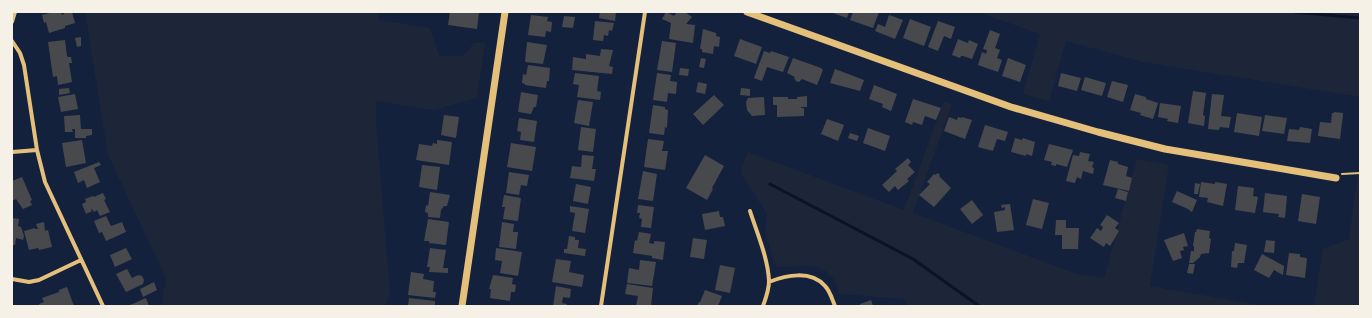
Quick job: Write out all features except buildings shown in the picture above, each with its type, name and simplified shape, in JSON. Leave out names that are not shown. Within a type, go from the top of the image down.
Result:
[{"type":"street","points":[[12,22],[15,12]]},
{"type":"street","points":[[462,306],[505,12]]},
{"type":"street","points":[[601,306],[644,12]]},
{"type":"street","points":[[747,12],[1010,107],[1098,132],[1165,148],[1336,178]]},
{"type":"street","points":[[12,41],[20,53],[24,64],[37,150],[45,182],[103,306]]},
{"type":"street","points":[[12,152],[37,150]]},
{"type":"street","points":[[750,211],[763,250],[769,282],[763,306]]},
{"type":"street","points":[[12,279],[28,282],[39,280],[81,260]]},
{"type":"street","points":[[769,282],[779,278],[793,276],[815,279],[825,285],[828,289],[835,306]]},
{"type":"path","points":[[1336,178],[1343,173],[1360,173]]},
{"type":"shaded area","points":[[85,12],[379,12],[379,20],[430,28],[439,56],[463,56],[474,43],[485,43],[477,98],[434,110],[376,101],[376,120],[390,294],[385,306],[161,306],[166,278],[108,155]]},
{"type":"shaded area","points":[[978,12],[1360,12],[1360,97],[1143,62],[1066,41],[1049,101],[1023,94],[1040,34]]},
{"type":"shaded area","points":[[944,101],[952,104],[913,213],[1077,274],[1104,278],[1137,159],[1169,165],[1150,286],[1265,306],[907,306],[904,299],[840,294],[835,282],[829,274],[816,267],[777,267],[774,263],[765,231],[767,214],[740,172],[748,152],[904,210]]},
{"type":"shaded area","points":[[1360,158],[1360,306],[1314,306],[1323,249],[1349,239]]},
{"type":"waterway","points":[[1295,12],[1360,18]]},
{"type":"waterway","points":[[770,184],[913,259],[979,306]]}]
